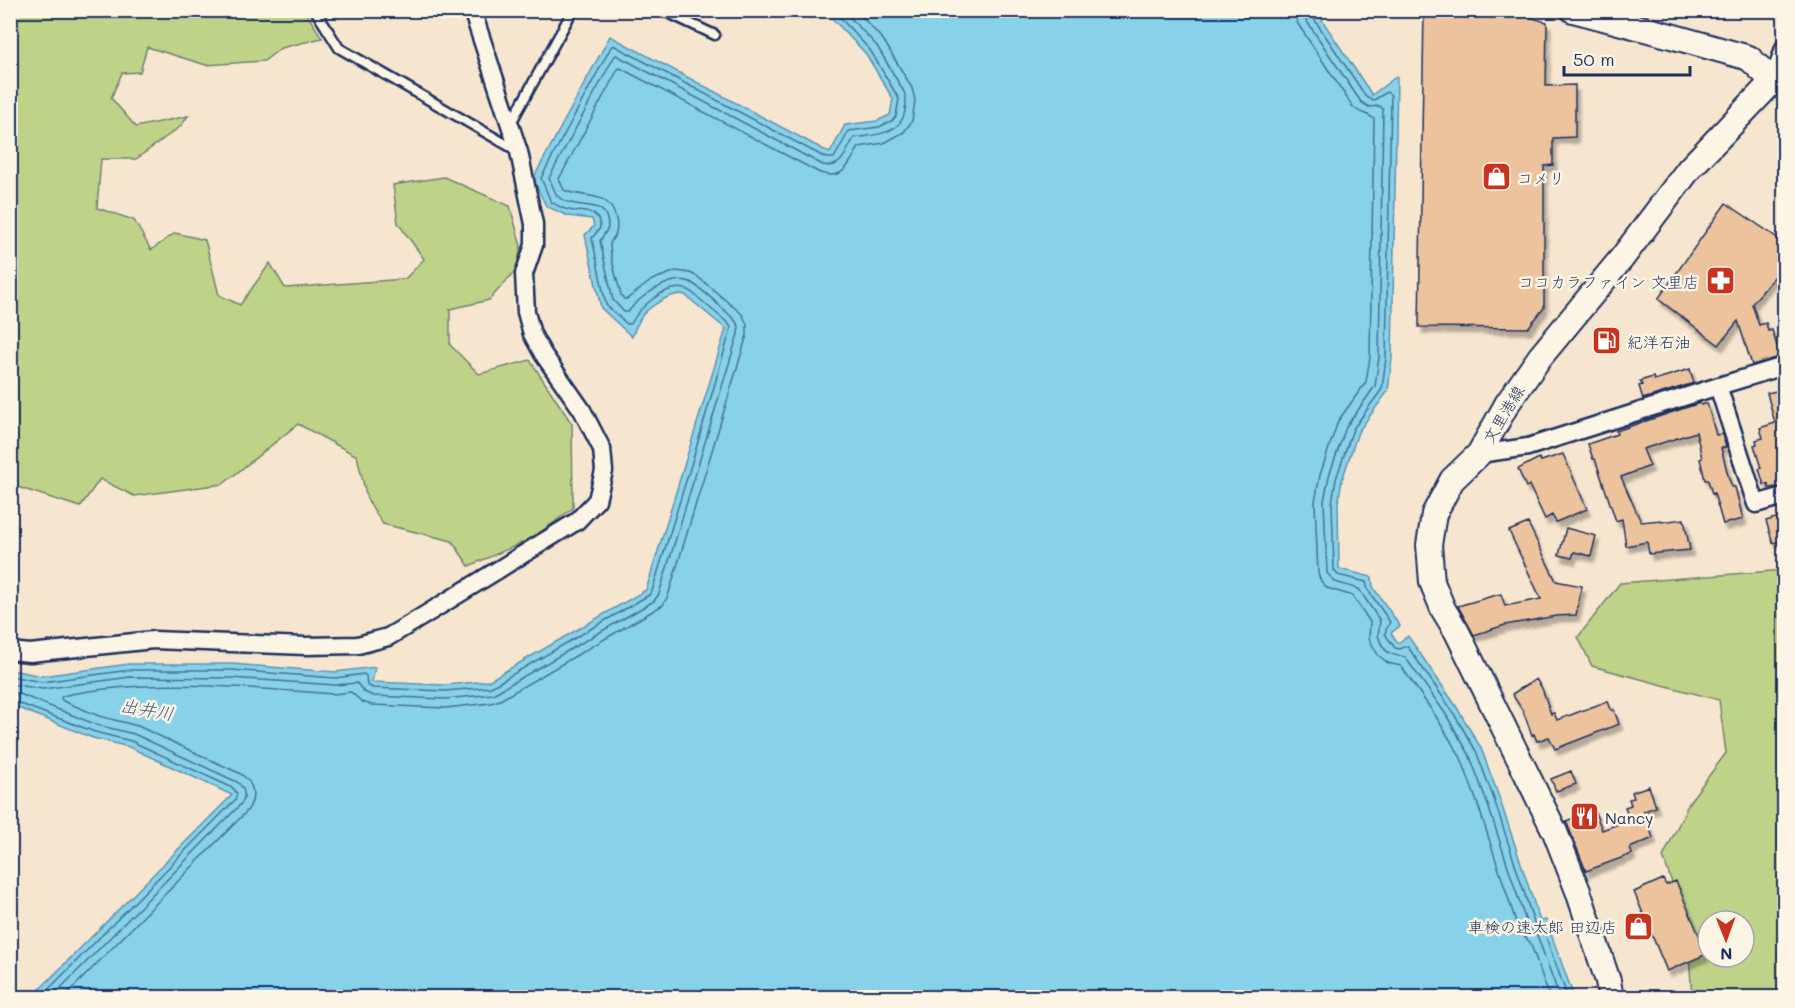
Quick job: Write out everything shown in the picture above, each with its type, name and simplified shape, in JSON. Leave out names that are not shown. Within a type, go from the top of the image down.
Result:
[{"type":"main road","points":[[1573,10],[1749,58],[1779,81]]},
{"type":"main road","name":"文里港線","points":[[1611,998],[1608,981],[1578,891],[1555,832],[1457,632],[1443,609],[1432,582],[1429,544],[1434,514],[1452,480],[1479,454],[1507,404],[1540,357],[1622,258],[1689,169],[1779,81]]},
{"type":"street","points":[[10,651],[30,653],[153,640],[306,646],[358,645],[388,637],[577,522],[597,500],[604,471],[602,449],[582,410],[543,354],[532,334],[525,312],[524,274],[534,245],[534,224],[519,152],[472,10]]},
{"type":"street","points":[[1779,81],[1785,48]]},
{"type":"street","points":[[1479,454],[1528,447],[1785,366]]},
{"type":"street","points":[[1718,386],[1756,504],[1785,496]]},
{"type":"lane","points":[[315,10],[339,48],[519,152]]},
{"type":"lane","points":[[511,125],[573,10]]},
{"type":"lane","points":[[662,10],[715,35]]},
{"type":"green space","points":[[11,10],[305,11],[322,38],[281,48],[264,61],[206,65],[147,47],[140,72],[122,73],[111,98],[136,127],[188,116],[181,126],[136,159],[101,159],[97,208],[134,220],[151,250],[175,233],[205,240],[219,295],[240,305],[270,263],[285,288],[405,279],[424,259],[398,223],[393,185],[444,177],[510,206],[521,246],[517,269],[489,300],[450,309],[450,345],[479,374],[530,360],[572,424],[573,508],[533,538],[469,566],[452,541],[383,524],[367,499],[357,456],[298,424],[223,484],[134,496],[100,479],[80,507],[11,485]]},
{"type":"green space","points":[[1784,570],[1784,997],[1692,997],[1687,925],[1663,857],[1690,801],[1726,753],[1719,700],[1592,666],[1578,637],[1620,583]]},
{"type":"water","name":"出井川","points":[[825,11],[1316,11],[1372,95],[1397,76],[1392,358],[1388,391],[1358,432],[1342,480],[1338,503],[1339,569],[1372,577],[1373,587],[1400,626],[1391,633],[1398,643],[1408,636],[1456,706],[1481,748],[1540,921],[1546,920],[1574,997],[32,997],[232,795],[129,747],[93,738],[11,705],[11,670],[42,676],[129,664],[232,664],[335,672],[375,667],[372,682],[445,685],[488,681],[646,590],[726,329],[685,295],[680,294],[660,301],[648,310],[640,319],[632,337],[601,308],[585,235],[594,226],[592,219],[568,216],[546,206],[533,179],[610,36],[830,153],[845,125],[877,121],[890,115],[893,99],[866,54]]},
{"type":"building","points":[[1424,10],[1502,10],[1547,22],[1546,86],[1575,85],[1575,137],[1553,138],[1553,165],[1544,166],[1544,308],[1528,328],[1419,327]]},
{"type":"building","name":"ココカラファイン 文里店","points":[[1726,203],[1785,243],[1785,264],[1752,304],[1759,325],[1766,323],[1768,331],[1772,330],[1783,356],[1752,365],[1738,321],[1719,345],[1658,299]]},
{"type":"building","points":[[1690,369],[1694,383],[1643,399],[1639,386],[1642,385],[1640,381],[1653,377],[1654,380]]},
{"type":"building","points":[[1781,390],[1785,405],[1785,486],[1769,488],[1768,484],[1764,485],[1754,445],[1757,444],[1756,440],[1763,438],[1760,428],[1775,423],[1767,393]]},
{"type":"building","points":[[1700,403],[1701,405],[1707,403],[1716,435],[1722,434],[1726,447],[1721,448],[1729,479],[1732,487],[1735,487],[1743,519],[1723,524],[1714,493],[1712,494],[1708,480],[1705,480],[1696,432],[1643,449],[1650,466],[1621,477],[1641,522],[1684,519],[1690,550],[1649,554],[1647,542],[1626,546],[1622,519],[1616,521],[1588,444],[1617,434],[1616,431]]},
{"type":"building","points":[[1563,454],[1587,509],[1556,522],[1552,515],[1545,519],[1529,485],[1526,487],[1518,469],[1539,458],[1541,461]]},
{"type":"building","points":[[1785,515],[1785,540],[1773,543],[1766,521]]},
{"type":"building","points":[[1528,523],[1556,581],[1582,586],[1576,615],[1505,625],[1474,635],[1458,606],[1501,594],[1505,606],[1541,599],[1509,531]]},
{"type":"building","points":[[1566,528],[1596,536],[1591,556],[1574,552],[1572,558],[1559,555]]},
{"type":"building","points":[[1536,679],[1542,688],[1551,714],[1554,713],[1557,720],[1608,701],[1619,724],[1555,749],[1549,737],[1537,741],[1512,694]]},
{"type":"building","points":[[1571,771],[1576,784],[1556,791],[1551,779]]},
{"type":"building","points":[[1649,786],[1656,807],[1644,811],[1653,838],[1630,848],[1632,854],[1586,871],[1566,821],[1595,812],[1602,830],[1629,820],[1625,807],[1631,805],[1629,799],[1634,798],[1632,792]]},
{"type":"building","points":[[1663,879],[1666,885],[1676,881],[1696,928],[1696,959],[1667,971],[1634,892]]},
{"type":"place","name":"コメリ","points":[[1496,177]]},
{"type":"place","name":"ココカラファイン 文里店","points":[[1720,281]]},
{"type":"place","name":"紀洋石油","points":[[1606,341]]},
{"type":"place","name":"Nancy","points":[[1584,817]]},
{"type":"place","name":"車検の速太郎 田辺店","points":[[1638,926]]}]
